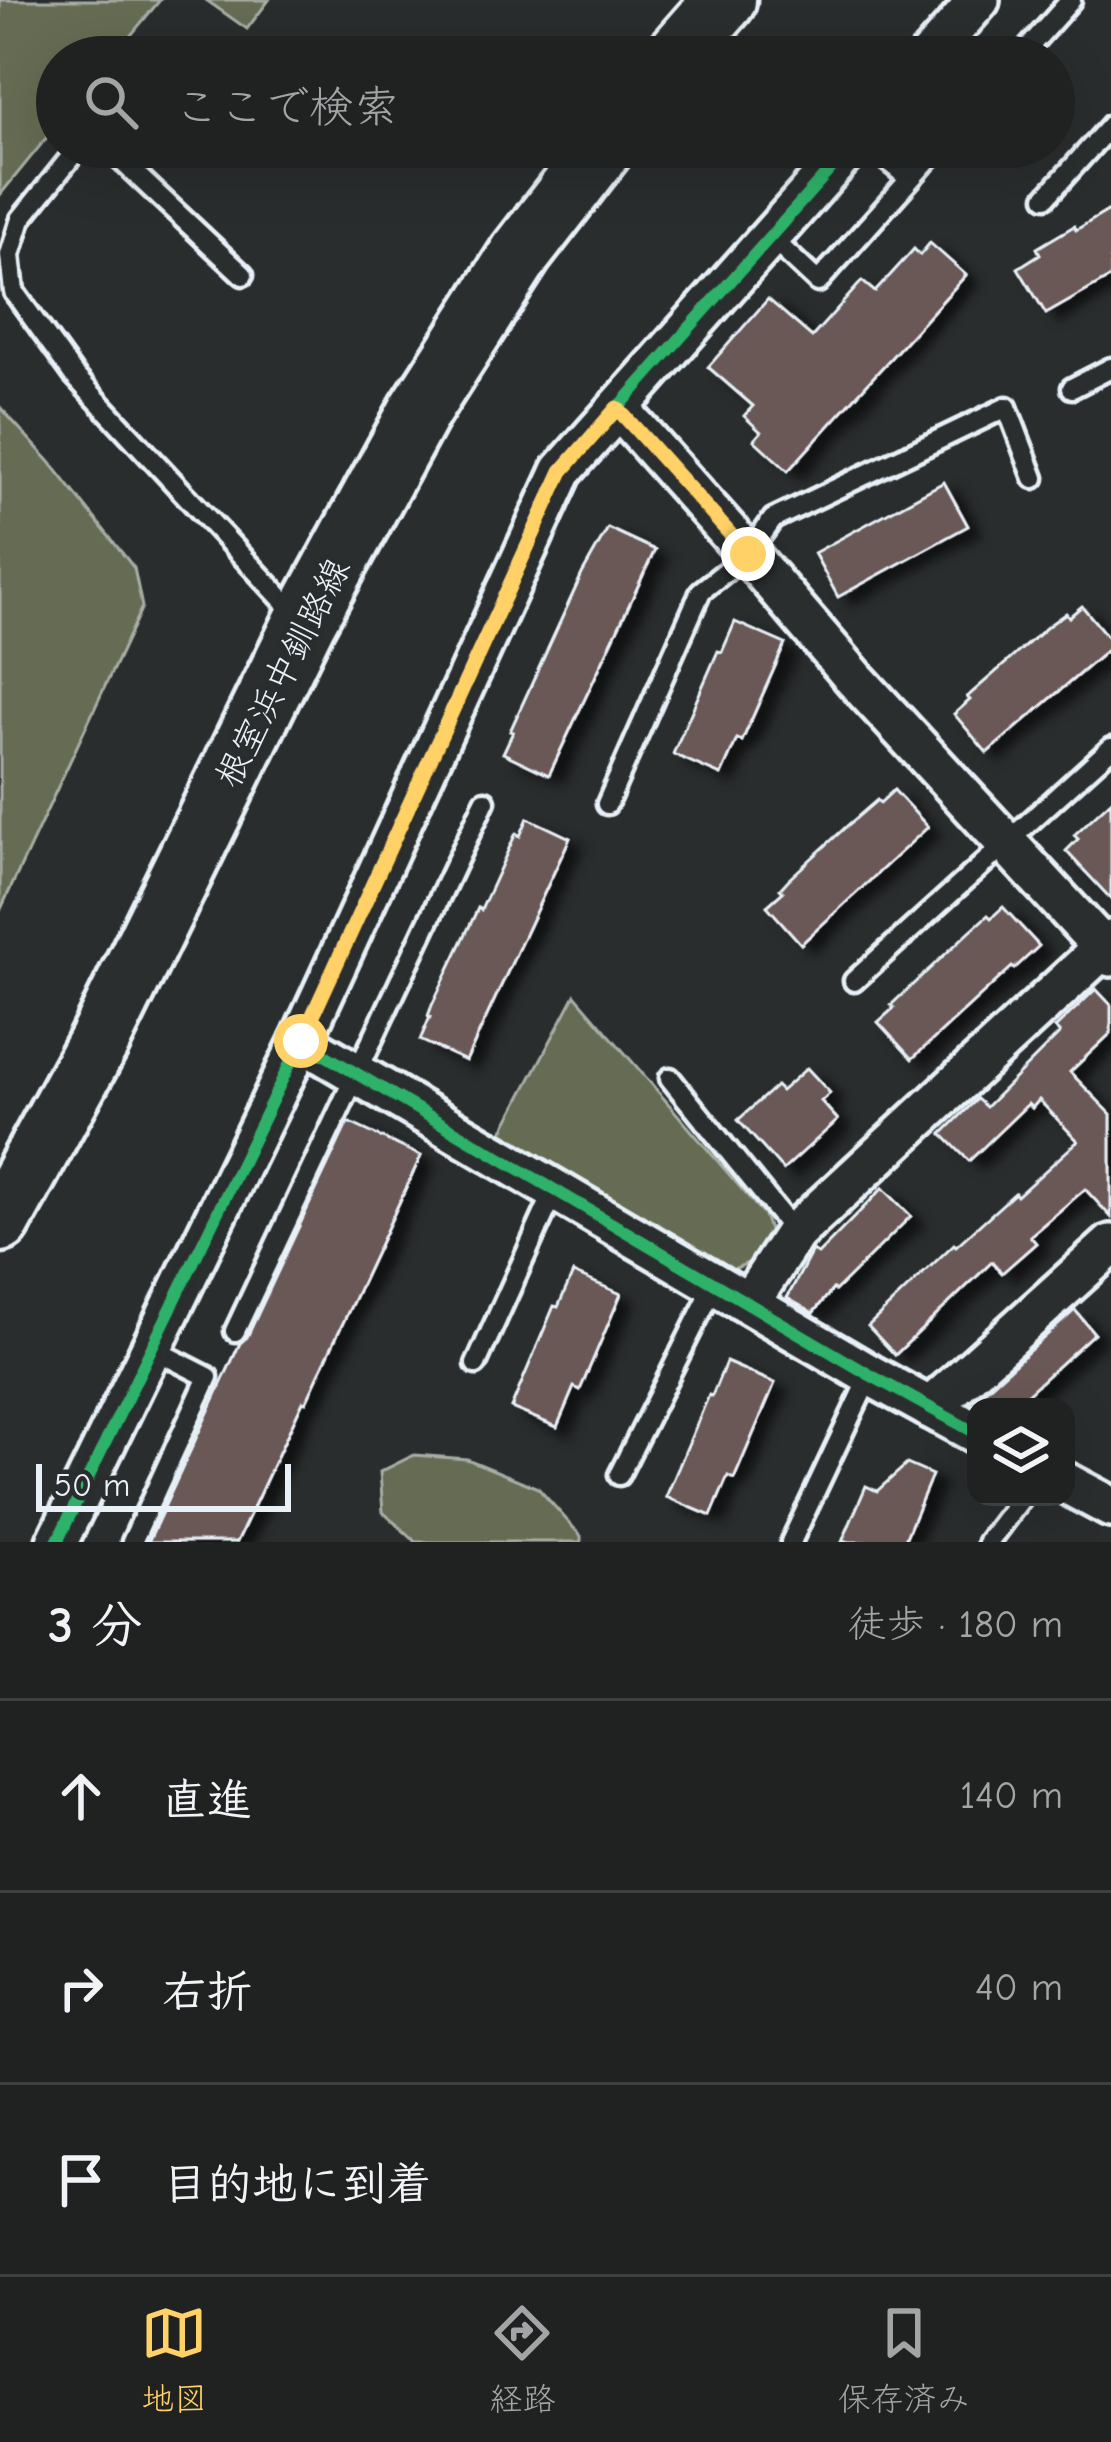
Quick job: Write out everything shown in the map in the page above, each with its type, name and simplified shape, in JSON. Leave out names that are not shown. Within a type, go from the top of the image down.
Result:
[{"type":"main road","points":[[693,36],[724,0]]},
{"type":"main road","name":"根室浜中釧路線","points":[[0,1221],[99,1041],[304,623],[419,412],[521,254],[587,168]]},
{"type":"street","points":[[947,36],[979,0]]},
{"type":"street","points":[[57,1542],[301,1041],[562,471],[832,168]]},
{"type":"street","points":[[617,408],[855,679],[1108,948],[732,1294]]},
{"type":"street","points":[[301,1041],[967,1428]]},
{"type":"street","points":[[930,1408],[1111,1245]]},
{"type":"street","points":[[1075,1488],[1111,1507]]},
{"type":"lane","points":[[1039,36],[1071,0]]},
{"type":"lane","points":[[1075,165],[1111,125]]},
{"type":"lane","points":[[62,168],[21,219],[10,255],[14,292],[73,374],[304,623]]},
{"type":"lane","points":[[128,168],[243,275]]},
{"type":"lane","points":[[897,168],[910,179]]},
{"type":"lane","points":[[771,238],[818,282],[920,168]]},
{"type":"lane","points":[[1046,197],[1072,168]]},
{"type":"lane","points":[[1072,388],[1111,368]]},
{"type":"lane","points":[[607,804],[701,591],[748,554],[773,518],[1007,407],[1034,478]]},
{"type":"lane","points":[[854,981],[1111,748]]},
{"type":"lane","points":[[235,1331],[485,801]]},
{"type":"lane","points":[[670,1078],[795,1233]]},
{"type":"lane","points":[[476,1364],[554,1190]]},
{"type":"lane","points":[[619,1475],[732,1294]]},
{"type":"lane","points":[[132,1542],[208,1377],[151,1348]]},
{"type":"lane","points":[[791,1542],[870,1375]]},
{"type":"lane","points":[[988,1542],[1015,1506]]},
{"type":"green space","points":[[0,0],[160,0],[130,36],[36,36],[36,151],[0,195]]},
{"type":"green space","points":[[206,0],[269,0],[247,29]]},
{"type":"green space","points":[[0,407],[134,568],[142,607],[0,911]]},
{"type":"green space","points":[[575,995],[764,1215],[770,1233],[753,1261],[731,1270],[502,1132]]},
{"type":"green space","points":[[414,1455],[467,1459],[538,1488],[581,1536],[581,1542],[416,1542],[383,1512],[380,1472]]},
{"type":"building","points":[[1111,209],[1111,277],[1046,314],[1018,268],[1040,254],[1037,248]]},
{"type":"building","points":[[930,243],[966,275],[788,471],[754,440],[761,432],[744,416],[753,406],[708,367],[768,299],[812,337],[862,281],[875,292],[914,249],[920,255]]},
{"type":"building","points":[[944,482],[968,526],[838,597],[814,553]]},
{"type":"building","points":[[608,528],[655,550],[549,775],[503,753],[582,574]]},
{"type":"building","points":[[1082,606],[1111,647],[987,753],[954,714],[1048,626]]},
{"type":"building","points":[[735,622],[785,644],[742,741],[737,739],[721,775],[673,754]]},
{"type":"building","points":[[894,790],[928,827],[801,944],[767,906],[848,825]]},
{"type":"building","points":[[1111,801],[1111,899],[1066,851],[1078,839],[1074,835]]},
{"type":"building","points":[[528,818],[570,838],[466,1061],[420,1040],[478,908],[481,910],[516,833],[520,836]]},
{"type":"building","points":[[1003,907],[1039,946],[912,1059],[878,1022],[970,931]]},
{"type":"building","points":[[1096,989],[1111,1005],[1111,1033],[1070,1072],[1111,1114],[1111,1217],[1085,1189],[1030,1236],[1036,1243],[1002,1273],[992,1262],[895,1355],[868,1326],[954,1244],[1078,1141],[1039,1100],[1032,1108],[1028,1104],[969,1161],[942,1134],[977,1099],[986,1107],[1060,1033],[1055,1028]]},
{"type":"building","points":[[807,1068],[830,1093],[821,1101],[838,1120],[783,1170],[738,1120],[776,1086],[781,1091]]},
{"type":"building","points":[[348,1122],[421,1156],[306,1402],[237,1542],[148,1542],[240,1343],[247,1337]]},
{"type":"building","points":[[883,1188],[911,1216],[813,1313],[787,1298],[812,1251],[818,1254]]},
{"type":"building","points":[[573,1273],[621,1294],[580,1390],[574,1387],[557,1427],[511,1408]]},
{"type":"building","points":[[1075,1310],[1094,1333],[1023,1398],[977,1398]]},
{"type":"building","points":[[726,1362],[775,1383],[734,1479],[728,1476],[711,1516],[666,1497]]},
{"type":"building","points":[[907,1464],[932,1475],[904,1542],[842,1542],[866,1486],[877,1491]]},
{"type":"cycle path","points":[[57,1542],[301,1041],[562,471],[831,168]]},
{"type":"cycle path","points":[[301,1041],[967,1428]]},
{"type":"route","points":[[301,1041],[562,471],[617,408],[748,554]]}]
